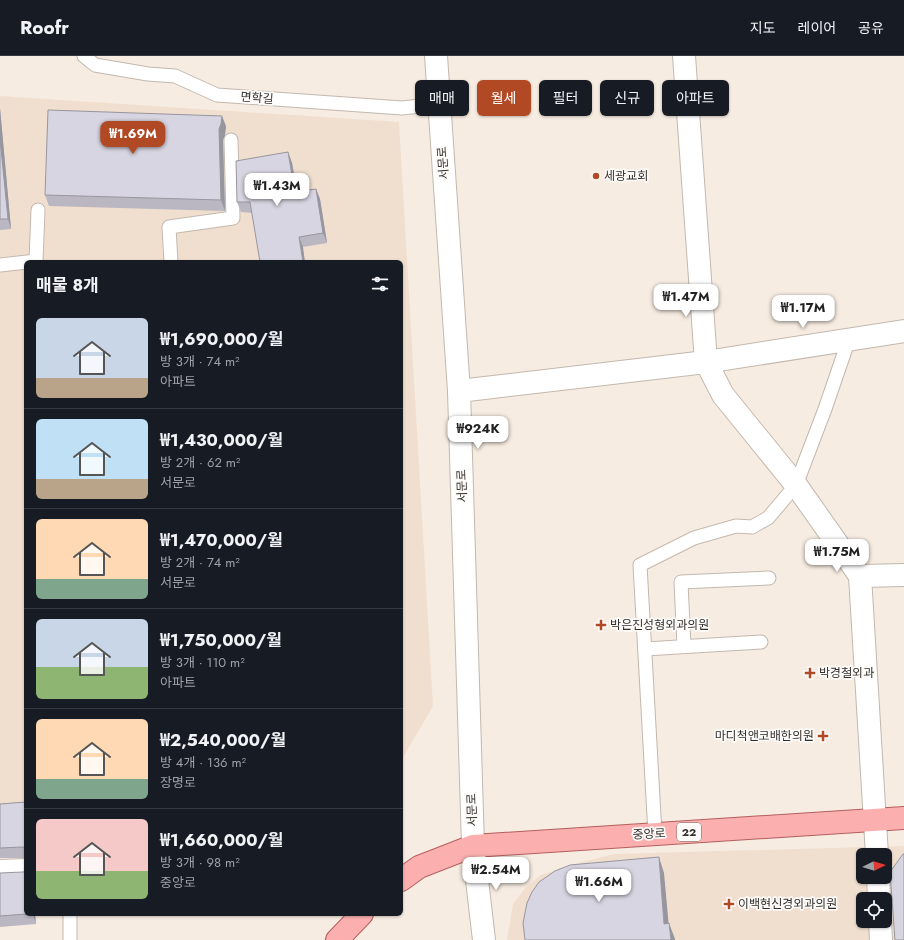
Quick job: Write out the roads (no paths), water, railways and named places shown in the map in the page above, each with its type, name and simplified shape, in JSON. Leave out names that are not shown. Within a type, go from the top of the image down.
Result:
[{"type":"main road","name":"중앙로","points":[[403,878],[418,867],[473,846],[904,818]]},
{"type":"main road","points":[[337,940],[360,916]]},
{"type":"street","name":"서문로","points":[[436,56],[438,80]]},
{"type":"street","points":[[684,56],[706,362],[723,395],[796,485],[860,576],[876,848]]},
{"type":"street","name":"서문로","points":[[440,116],[459,391],[473,846],[484,940]]},
{"type":"street","points":[[459,391],[706,362],[904,331]]},
{"type":"street","points":[[860,576],[904,575]]},
{"type":"street","points":[[0,871],[24,870]]},
{"type":"street","points":[[880,928],[881,940]]},
{"type":"lane","name":"면학길","points":[[84,56],[95,65],[148,74],[175,76],[217,95],[402,108],[415,107]]},
{"type":"lane","points":[[171,260],[169,227],[233,218],[231,140]]},
{"type":"lane","points":[[36,260],[38,210]]},
{"type":"lane","points":[[0,265],[24,263]]},
{"type":"lane","points":[[655,834],[640,565],[694,538],[736,526],[752,527],[768,518],[796,485],[825,410],[849,339]]},
{"type":"lane","points":[[684,646],[681,582],[769,578]]},
{"type":"lane","points":[[645,649],[761,642]]},
{"type":"lane","points":[[70,916],[70,940]]},
{"type":"place","name":"세광교회","points":[[596,176]]},
{"type":"place","name":"박은진성형외과의원","points":[[601,625]]},
{"type":"place","name":"박경철외과","points":[[810,673]]},
{"type":"place","name":"마디척앤코배한의원","points":[[823,736]]},
{"type":"place","name":"이백현신경외과의원","points":[[729,904]]}]
